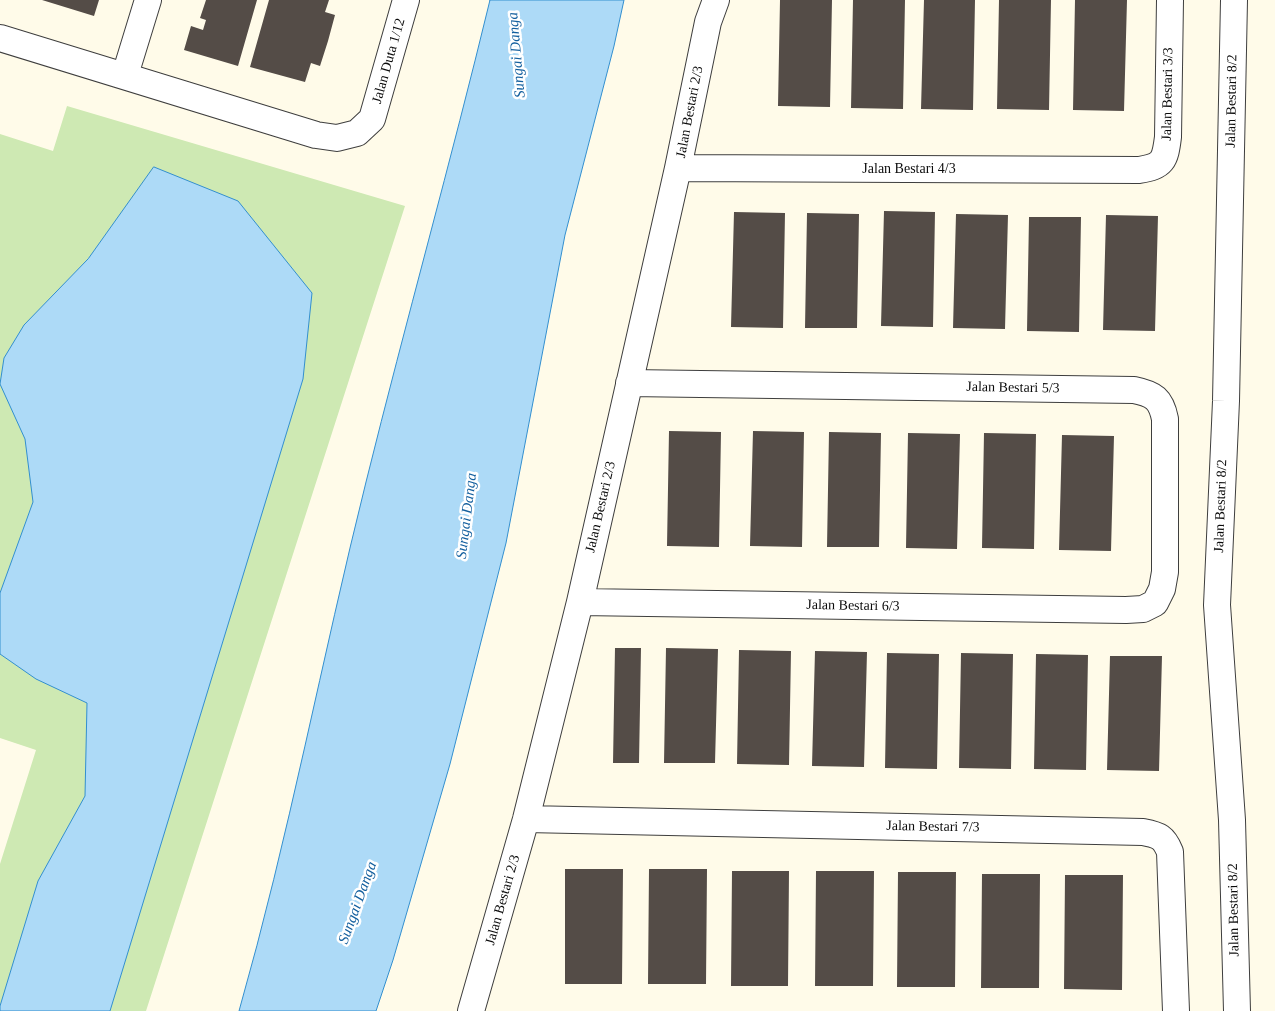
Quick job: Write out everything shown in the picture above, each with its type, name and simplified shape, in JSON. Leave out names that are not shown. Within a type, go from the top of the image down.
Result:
[{"type":"street","points":[[125,75],[148,0]]},
{"type":"street","name":"Jalan Duta 1/12","points":[[0,38],[316,135],[337,138],[357,133],[372,119],[406,0]]},
{"type":"street","name":"Jalan Bestari 2/3","points":[[471,1011],[526,819],[580,602],[678,168],[708,22],[716,0]]},
{"type":"street","name":"Jalan Bestari 3/3","points":[[1139,170],[1153,168],[1162,162],[1166,151],[1170,0]]},
{"type":"street","name":"Jalan Bestari 8/2","points":[[1234,0],[1226,401],[1217,605],[1232,820],[1236,1011]]},
{"type":"street","name":"Jalan Bestari 4/3","points":[[678,168],[1139,170]]},
{"type":"street","name":"Jalan Bestari 5/3","points":[[629,383],[1134,390],[1146,392],[1156,398],[1163,408],[1165,420],[1165,572],[1162,589],[1155,603],[1142,609],[1126,610]]},
{"type":"street","name":"Jalan Bestari 6/3","points":[[580,602],[1126,610]]},
{"type":"street","name":"Jalan Bestari 7/3","points":[[526,819],[1156,834],[1166,841],[1170,852],[1176,1011]]},
{"type":"green space","points":[[67,106],[405,206],[146,1011],[0,1011],[0,864],[36,750],[0,738],[0,134],[53,151]]},
{"type":"water","name":"Sungai Danga","points":[[490,0],[624,0],[614,46],[565,235],[506,543],[450,764],[393,960],[376,1011],[239,1011],[290,813],[366,482]]},
{"type":"water","points":[[154,167],[238,201],[312,293],[303,379],[110,1011],[0,1011],[38,881],[85,796],[87,703],[36,679],[0,654],[0,593],[33,502],[25,439],[0,384],[4,358],[24,325],[88,259]]},
{"type":"building","points":[[42,0],[99,0],[94,16]]},
{"type":"building","points":[[206,0],[257,0],[238,66],[184,50],[191,26],[203,30],[206,20],[200,18]]},
{"type":"building","points":[[269,0],[329,0],[325,12],[335,15],[328,41],[320,66],[311,63],[305,82],[250,67]]},
{"type":"building","points":[[780,0],[832,0],[830,107],[778,106]]},
{"type":"building","points":[[853,0],[905,0],[903,109],[851,108]]},
{"type":"building","points":[[924,0],[975,0],[973,110],[921,109]]},
{"type":"building","points":[[999,0],[1051,0],[1049,110],[997,109]]},
{"type":"building","points":[[1075,0],[1127,0],[1124,111],[1073,110]]},
{"type":"building","points":[[884,211],[935,212],[933,327],[881,326]]},
{"type":"building","points":[[734,212],[785,213],[783,328],[731,327]]},
{"type":"building","points":[[807,213],[859,214],[857,328],[805,328]]},
{"type":"building","points":[[956,214],[1008,215],[1005,329],[953,328]]},
{"type":"building","points":[[1106,215],[1158,216],[1155,331],[1103,330]]},
{"type":"building","points":[[1029,217],[1081,217],[1079,332],[1027,331]]},
{"type":"building","points":[[669,431],[721,432],[719,547],[667,546]]},
{"type":"building","points":[[753,431],[804,432],[802,547],[750,546]]},
{"type":"building","points":[[829,432],[881,433],[879,547],[827,547]]},
{"type":"building","points":[[908,433],[960,434],[957,549],[906,548]]},
{"type":"building","points":[[984,433],[1036,434],[1034,549],[982,548]]},
{"type":"building","points":[[1062,435],[1114,436],[1111,551],[1059,550]]},
{"type":"building","points":[[615,648],[641,648],[639,763],[613,763]]},
{"type":"building","points":[[666,648],[718,649],[715,763],[664,763]]},
{"type":"building","points":[[739,650],[791,651],[789,765],[737,764]]},
{"type":"building","points":[[815,651],[867,652],[864,767],[812,766]]},
{"type":"building","points":[[887,653],[939,654],[937,769],[885,768]]},
{"type":"building","points":[[961,653],[1013,654],[1011,769],[959,768]]},
{"type":"building","points":[[1036,654],[1088,655],[1086,770],[1034,769]]},
{"type":"building","points":[[1110,656],[1162,656],[1159,771],[1107,770]]},
{"type":"building","points":[[565,869],[623,869],[622,984],[565,984]]},
{"type":"building","points":[[649,869],[707,869],[706,984],[648,984]]},
{"type":"building","points":[[732,871],[789,871],[788,986],[731,986]]},
{"type":"building","points":[[816,871],[874,871],[873,986],[815,986]]},
{"type":"building","points":[[898,872],[956,872],[955,987],[897,987]]},
{"type":"building","points":[[982,874],[1040,874],[1039,988],[981,988]]},
{"type":"building","points":[[1065,875],[1123,875],[1122,990],[1064,989]]}]
